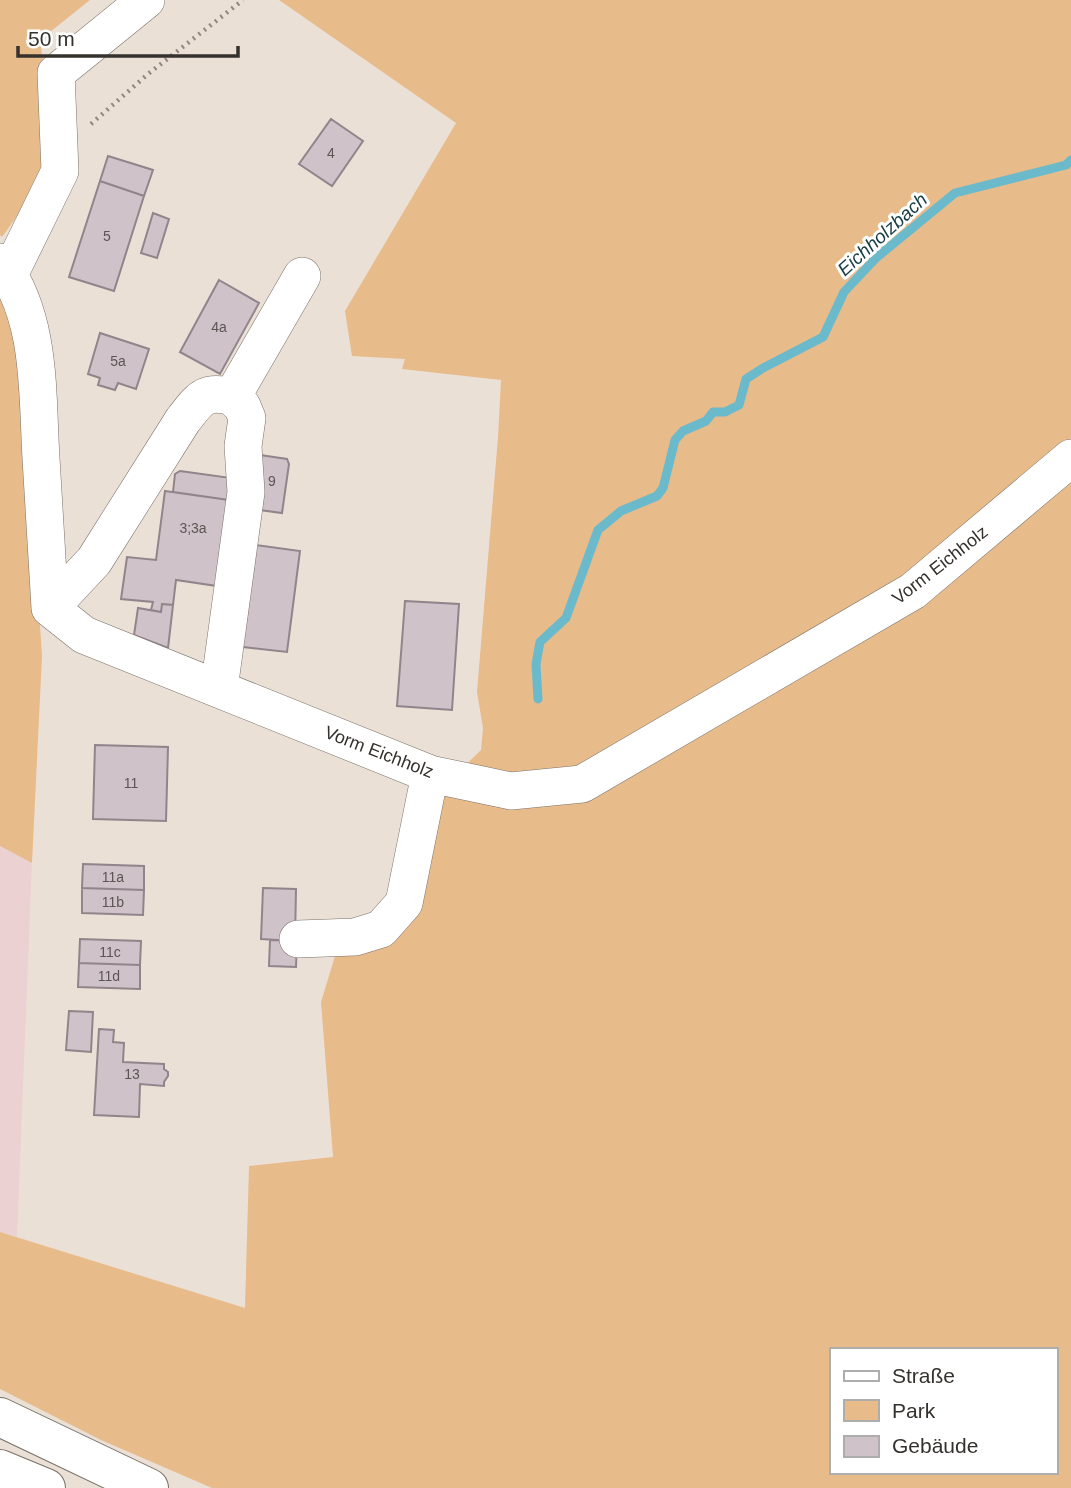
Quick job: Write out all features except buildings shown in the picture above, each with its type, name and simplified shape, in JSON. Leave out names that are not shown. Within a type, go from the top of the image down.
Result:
[{"type":"highway","points":[[0,1417],[149,1488]]},
{"type":"highway","points":[[0,1469],[46,1488]]},
{"type":"street","points":[[50,608],[34,353],[23,307],[5,269],[60,171],[56,73],[146,0]]},
{"type":"street","points":[[232,397],[302,276]]},
{"type":"street","points":[[50,608],[94,561],[199,400],[208,394],[220,393],[232,397],[242,406],[247,418],[243,446],[246,492],[219,689]]},
{"type":"street","name":"Vorm Eichholz","points":[[50,608],[84,635],[430,774],[511,791],[582,784],[913,591],[1071,458]]},
{"type":"street","points":[[298,939],[355,937],[381,929],[404,903],[430,774]]},
{"type":"path","points":[[60,171],[83,131],[148,74],[243,0]]},
{"type":"shaded area","points":[[0,846],[32,863],[17,1237],[0,1232]]},
{"type":"green space","points":[[0,0],[90,0],[40,40],[51,120],[40,184],[2,237],[0,235]]},
{"type":"green space","points":[[279,0],[1071,0],[1071,1488],[212,1488],[101,1440],[0,1389],[0,1232],[245,1308],[249,1166],[333,1157],[321,1002],[335,956],[409,924],[439,791],[481,750],[483,728],[477,692],[501,380],[402,369],[405,359],[352,356],[345,311],[456,123]]},
{"type":"green space","points":[[0,291],[19,349],[27,421],[42,656],[32,863],[0,846]]},
{"type":"waterway","name":"Eichholzbach","points":[[538,699],[536,664],[540,642],[566,618],[598,530],[621,511],[657,496],[663,488],[675,440],[683,431],[706,421],[713,412],[725,412],[739,405],[746,379],[823,337],[844,292],[876,258],[955,193],[1066,165],[1071,160]]}]
